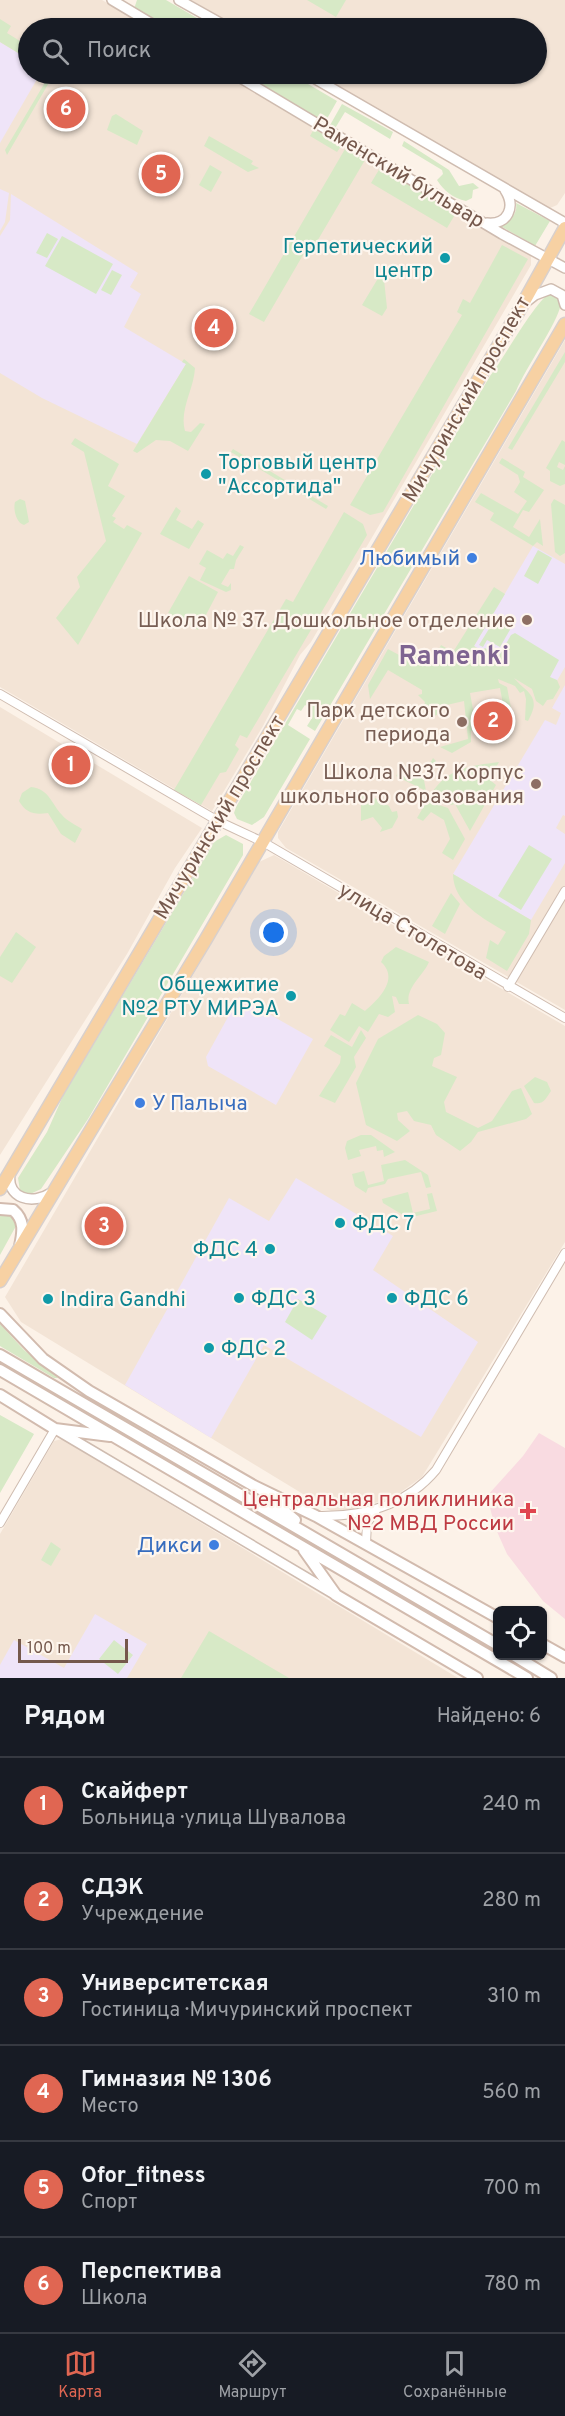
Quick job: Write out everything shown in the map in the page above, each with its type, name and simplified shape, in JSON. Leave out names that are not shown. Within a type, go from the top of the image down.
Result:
[{"type":"main road","name":"Мичуринский проспект","points":[[0,1189],[520,309],[565,228]]},
{"type":"main road","points":[[0,1281],[263,842],[384,630],[563,327]]},
{"type":"main road","points":[[0,1209],[13,1210],[20,1217],[22,1230],[19,1249]]},
{"type":"main road","points":[[0,1314],[43,1359],[89,1390],[254,1486],[366,1543],[493,1615]]},
{"type":"main road","points":[[0,1354],[493,1642]]},
{"type":"main road","points":[[0,1370],[527,1678]]},
{"type":"main road","points":[[27,1371],[89,1390]]},
{"type":"main road","points":[[0,1395],[55,1429],[113,1436]]},
{"type":"main road","points":[[254,1486],[322,1542]]},
{"type":"main road","points":[[300,1545],[336,1595],[477,1678]]},
{"type":"main road","points":[[547,1646],[565,1657]]},
{"type":"main road","points":[[521,1660],[550,1678]]},
{"type":"street","points":[[112,0],[129,4],[146,18]]},
{"type":"street","points":[[179,0],[210,18]]},
{"type":"street","name":"Раменский бульвар","points":[[251,84],[484,223],[565,268]]},
{"type":"street","name":"Раменский бульвар","points":[[323,84],[565,223]]},
{"type":"street","points":[[484,223],[498,223],[507,217],[511,206],[505,190]]},
{"type":"street","points":[[520,309],[535,295],[551,289],[562,295],[565,305]]},
{"type":"street","points":[[563,327],[565,315]]},
{"type":"street","name":"улица Столетова","points":[[0,694],[218,821],[263,842],[508,987],[565,1018]]},
{"type":"street","points":[[508,987],[565,891]]},
{"type":"street","points":[[11,1170],[10,1184],[20,1197],[36,1201],[51,1193]]},
{"type":"street","points":[[316,1516],[347,1516],[377,1509],[417,1489],[436,1470],[565,1253]]},
{"type":"street","points":[[0,1523],[55,1429],[336,1595]]},
{"type":"street","points":[[366,1543],[366,1523],[377,1509]]},
{"type":"shaded area","points":[[0,0],[102,0],[133,18],[18,18],[18,84],[244,84],[531,256],[531,265],[311,642],[300,655],[263,726],[212,811],[0,687]]},
{"type":"shaded area","points":[[191,0],[565,0],[565,193],[557,205],[548,209],[334,84],[547,84],[547,18],[222,18]]},
{"type":"shaded area","points":[[0,42],[18,53],[18,84],[34,84],[0,143]]},
{"type":"shaded area","points":[[0,189],[9,193],[5,222],[0,231]]},
{"type":"shaded area","points":[[11,194],[138,273],[130,287],[141,294],[124,327],[186,364],[137,444],[42,398],[0,373],[0,236],[10,220]]},
{"type":"shaded area","points":[[565,340],[565,1010],[286,848],[278,838],[278,832]]},
{"type":"shaded area","name":"Школа № 37. Дошкольное отделение","points":[[533,546],[565,564],[565,667],[551,691],[474,646]]},
{"type":"shaded area","name":"Школа №37. Корпус школьного образования","points":[[565,685],[565,816],[563,815],[556,828],[565,834],[565,863],[531,920],[453,874],[545,720],[556,725],[561,713],[552,708]]},
{"type":"shaded area","points":[[0,707],[202,828],[175,868],[127,954],[0,1155]]},
{"type":"shaded area","points":[[274,855],[565,1026],[565,1242],[422,1477],[394,1497],[352,1510],[331,1511],[21,1322],[5,1297],[259,862]]},
{"type":"shaded area","points":[[239,997],[313,1039],[276,1105],[208,1066],[206,1057]]},
{"type":"shaded area","points":[[296,1178],[393,1236],[373,1270],[478,1342],[421,1437],[264,1345],[211,1438],[125,1385],[229,1198],[269,1221]]},
{"type":"shaded area","name":"Центральная поликлиника №2 МВД России","points":[[539,1433],[565,1448],[565,1619],[543,1601],[507,1554],[495,1527],[487,1496],[523,1456]]},
{"type":"shaded area","points":[[62,1439],[458,1678],[0,1678],[0,1534],[54,1441]]},
{"type":"shaded area","points":[[95,1614],[147,1644],[127,1678],[0,1678],[0,1665],[14,1640],[64,1668]]},
{"type":"green space","points":[[137,0],[166,0],[197,18],[149,18],[134,9]]},
{"type":"green space","points":[[307,0],[346,0],[336,17]]},
{"type":"green space","points":[[0,19],[11,26],[7,33],[18,40],[18,53],[0,42]]},
{"type":"green space","points":[[44,84],[48,84],[7,155],[5,150]]},
{"type":"green space","points":[[257,84],[308,84],[337,101],[324,124]]},
{"type":"green space","points":[[342,104],[393,132],[390,139],[345,112],[334,130],[329,127]]},
{"type":"green space","points":[[116,114],[143,131],[137,145],[107,130],[112,116]]},
{"type":"green space","points":[[314,129],[342,145],[337,152],[310,136]]},
{"type":"green space","points":[[209,136],[253,161],[251,164],[259,168],[248,172],[204,146]]},
{"type":"green space","points":[[404,141],[449,170],[459,186],[473,183],[479,188],[473,190],[472,198],[466,201],[446,191],[437,180],[443,174],[442,170],[402,146]]},
{"type":"green space","points":[[345,149],[365,160],[309,255],[303,255],[264,322],[249,314]]},
{"type":"green space","points":[[210,165],[222,172],[211,192],[199,185]]},
{"type":"green space","points":[[380,168],[456,213],[447,228],[371,183]]},
{"type":"green space","points":[[516,203],[550,221],[535,246],[499,225],[512,217],[516,211]]},
{"type":"green space","points":[[47,233],[58,239],[47,258],[36,253]]},
{"type":"green space","points":[[62,236],[113,264],[96,294],[45,266]]},
{"type":"green space","points":[[502,245],[528,259],[383,512],[370,515],[350,505],[462,315],[457,312],[463,299],[470,303]]},
{"type":"green space","points":[[112,270],[122,275],[111,295],[101,290]]},
{"type":"green space","points":[[383,270],[387,308],[382,316],[362,305]]},
{"type":"green space","points":[[551,293],[556,295],[561,304],[548,334],[315,731],[307,726],[312,718],[308,715],[311,709],[305,705],[301,711],[297,709],[288,725],[310,739],[264,817],[252,825],[237,819],[234,813],[236,807],[490,376],[538,305]]},
{"type":"green space","points":[[565,352],[565,362],[512,450],[508,448]]},
{"type":"green space","points":[[184,359],[195,368],[185,407],[185,431],[191,432],[200,423],[205,424],[188,451],[170,441],[156,440],[137,453],[133,451],[186,364],[182,362]]},
{"type":"green space","points":[[75,438],[119,464],[108,486],[125,496],[112,516],[116,518],[113,522],[124,529],[127,525],[142,533],[78,645],[56,618],[80,587],[77,577],[106,541],[84,452],[71,444]]},
{"type":"green space","points":[[562,440],[565,442],[565,465],[559,462],[557,467],[563,470],[565,466],[565,484],[560,486],[550,481],[550,471],[546,468]]},
{"type":"green space","points":[[233,449],[328,506],[326,509],[231,452]]},
{"type":"green space","points":[[502,458],[525,472],[523,477],[544,490],[529,512],[523,510],[513,527],[529,537],[540,519],[543,546],[537,542],[533,546],[490,520],[494,513],[475,502],[481,493],[518,514],[527,501],[514,492],[520,482],[518,475],[499,463]]},
{"type":"green space","points":[[20,499],[25,501],[29,522],[24,525],[19,522],[15,512],[15,502]]},
{"type":"green space","points":[[554,499],[565,505],[565,553],[560,556],[555,552],[551,504]]},
{"type":"green space","points":[[176,507],[181,511],[176,520],[192,529],[198,520],[204,524],[189,549],[160,534]]},
{"type":"green space","points":[[344,512],[363,524],[367,535],[247,738],[240,735],[235,745],[239,749],[226,772],[220,773],[201,805],[174,790],[286,599],[293,602]]},
{"type":"green space","points":[[240,545],[244,547],[236,560],[234,569],[230,569],[221,584],[228,587],[231,583],[231,590],[226,592],[200,580],[206,568],[199,564],[207,550],[223,559],[227,553],[233,556]]},
{"type":"green space","points":[[538,550],[552,558],[538,584],[524,576]]},
{"type":"green space","points":[[189,576],[218,592],[198,630],[168,613]]},
{"type":"green space","points":[[494,587],[505,594],[474,646],[482,651],[485,648],[499,656],[511,635],[515,633],[559,660],[550,677],[557,680],[560,687],[553,699],[547,700],[543,706],[536,701],[532,689],[514,678],[532,696],[534,706],[528,721],[525,720],[524,691],[520,693],[515,686],[498,679],[499,683],[507,687],[513,719],[508,725],[471,731],[471,742],[452,753],[440,747],[468,739],[464,701],[438,707],[437,715],[434,716],[418,695],[422,694],[422,690],[388,670],[370,699],[368,685],[388,649],[412,662],[418,653],[433,661],[441,645],[453,652]],"holes":[[[500,688],[506,721],[476,726],[470,693]]]},
{"type":"green space","points":[[495,619],[511,628],[500,647],[487,640],[483,647],[479,645]]},
{"type":"green space","points":[[433,758],[436,761],[424,780],[426,791],[396,776],[403,765],[423,776]]},
{"type":"green space","points":[[499,762],[489,779],[496,785],[470,831],[455,804],[451,805],[431,794],[445,778],[461,769]]},
{"type":"green space","points":[[31,787],[46,794],[64,817],[82,829],[75,843],[61,834],[48,813],[31,812],[22,805],[19,801],[22,793]]},
{"type":"green space","points":[[361,790],[389,806],[392,812],[397,811],[398,817],[392,828],[380,832],[382,828],[373,817],[361,821]]},
{"type":"green space","points":[[427,801],[448,808],[465,839],[453,860],[442,853],[450,839],[444,820],[431,812],[423,821],[417,818]]},
{"type":"green space","points":[[226,835],[243,844],[243,855],[88,1119],[41,1189],[28,1195],[20,1191],[18,1178],[47,1132],[63,1096],[214,842]]},
{"type":"green space","points":[[529,845],[552,859],[521,910],[498,896]]},
{"type":"green space","points":[[453,874],[531,920],[529,934],[507,971],[486,958],[490,940],[498,945],[506,932],[480,916],[464,902],[454,884]]},
{"type":"green space","points":[[451,893],[460,904],[445,934],[432,926]]},
{"type":"green space","points":[[16,932],[36,947],[12,983],[0,976],[0,957]]},
{"type":"green space","points":[[396,947],[429,962],[412,987],[408,998],[409,1004],[399,1004],[396,997],[392,996],[395,1012],[388,1017],[379,1014],[368,1032],[359,1026],[349,1042],[330,1030],[340,1014],[345,1016],[352,1003],[365,1011],[381,995],[388,982],[388,975],[381,962],[384,956]]},
{"type":"green space","points":[[418,1015],[437,1024],[445,1033],[441,1055],[434,1058],[432,1066],[457,1077],[444,1102],[446,1112],[478,1128],[492,1121],[512,1091],[521,1088],[532,1114],[526,1119],[478,1132],[460,1151],[436,1135],[431,1125],[414,1121],[407,1111],[397,1113],[398,1120],[410,1131],[397,1141],[366,1125],[356,1083],[378,1039]]},
{"type":"green space","points":[[361,1030],[366,1038],[354,1057],[356,1067],[335,1103],[319,1096],[340,1063],[341,1056],[324,1046],[331,1035],[352,1047]]},
{"type":"green space","points":[[535,1077],[547,1082],[551,1091],[540,1103],[534,1103],[524,1086]]},
{"type":"green space","points":[[361,1135],[371,1135],[395,1152],[384,1157],[383,1150],[377,1151],[376,1146],[359,1150],[361,1156],[348,1160],[345,1148],[347,1141]]},
{"type":"green space","points":[[405,1160],[428,1175],[431,1187],[426,1188],[421,1172],[388,1179],[385,1184],[368,1188],[366,1193],[355,1186],[352,1174],[364,1171],[368,1185],[384,1181],[381,1165]]},
{"type":"green space","points":[[408,1192],[413,1213],[430,1209],[427,1194],[432,1193],[437,1211],[408,1218],[383,1203],[382,1199]]},
{"type":"green space","points":[[0,1214],[11,1215],[16,1226],[0,1255]]},
{"type":"green space","points":[[298,1299],[327,1316],[312,1340],[285,1322]]},
{"type":"green space","points":[[0,1324],[24,1350],[58,1378],[54,1378],[0,1346]]},
{"type":"green space","points":[[0,1415],[34,1434],[0,1493]]},
{"type":"green space","points":[[51,1542],[61,1549],[51,1566],[41,1560]]},
{"type":"green space","points":[[209,1631],[289,1678],[181,1678]]},
{"type":"green space","points":[[114,1640],[133,1655],[118,1674],[99,1659]]},
{"type":"place","name":"Перспектива","points":[[66,109]]},
{"type":"place","name":"Ofor_fitness","points":[[161,174]]},
{"type":"place","name":"Герпетический центр","points":[[445,258]]},
{"type":"place","name":"Гимназия № 1306","points":[[214,328]]},
{"type":"place","name":"Торговый центр \"Ассортида\"","points":[[206,474]]},
{"type":"place","name":"Любимый","points":[[472,558]]},
{"type":"place","name":"Школа № 37. Дошкольное отделение","points":[[527,620]]},
{"type":"place","name":"СДЭК","points":[[493,721]]},
{"type":"place","name":"Парк детского периода","points":[[462,722]]},
{"type":"place","name":"Скайферт","points":[[71,765]]},
{"type":"place","name":"Школа №37. Корпус школьного образования","points":[[536,784]]},
{"type":"place","name":"Общежитие №2 РТУ МИРЭА","points":[[291,996]]},
{"type":"place","name":"У Палыча","points":[[140,1103]]},
{"type":"place","name":"ФДС 7","points":[[340,1223]]},
{"type":"place","name":"Университетская","points":[[104,1226]]},
{"type":"place","name":"ФДС 4","points":[[270,1249]]},
{"type":"place","name":"ФДС 3","points":[[239,1298]]},
{"type":"place","name":"ФДС 6","points":[[392,1298]]},
{"type":"place","name":"Indira Gandhi","points":[[48,1299]]},
{"type":"place","name":"ФДС 2","points":[[209,1348]]},
{"type":"place","name":"Центральная поликлиника №2 МВД России","points":[[528,1511]]},
{"type":"place","name":"Дикси","points":[[214,1545]]},
{"type":"district","name":"Ramenki","points":[[454,655]]}]
